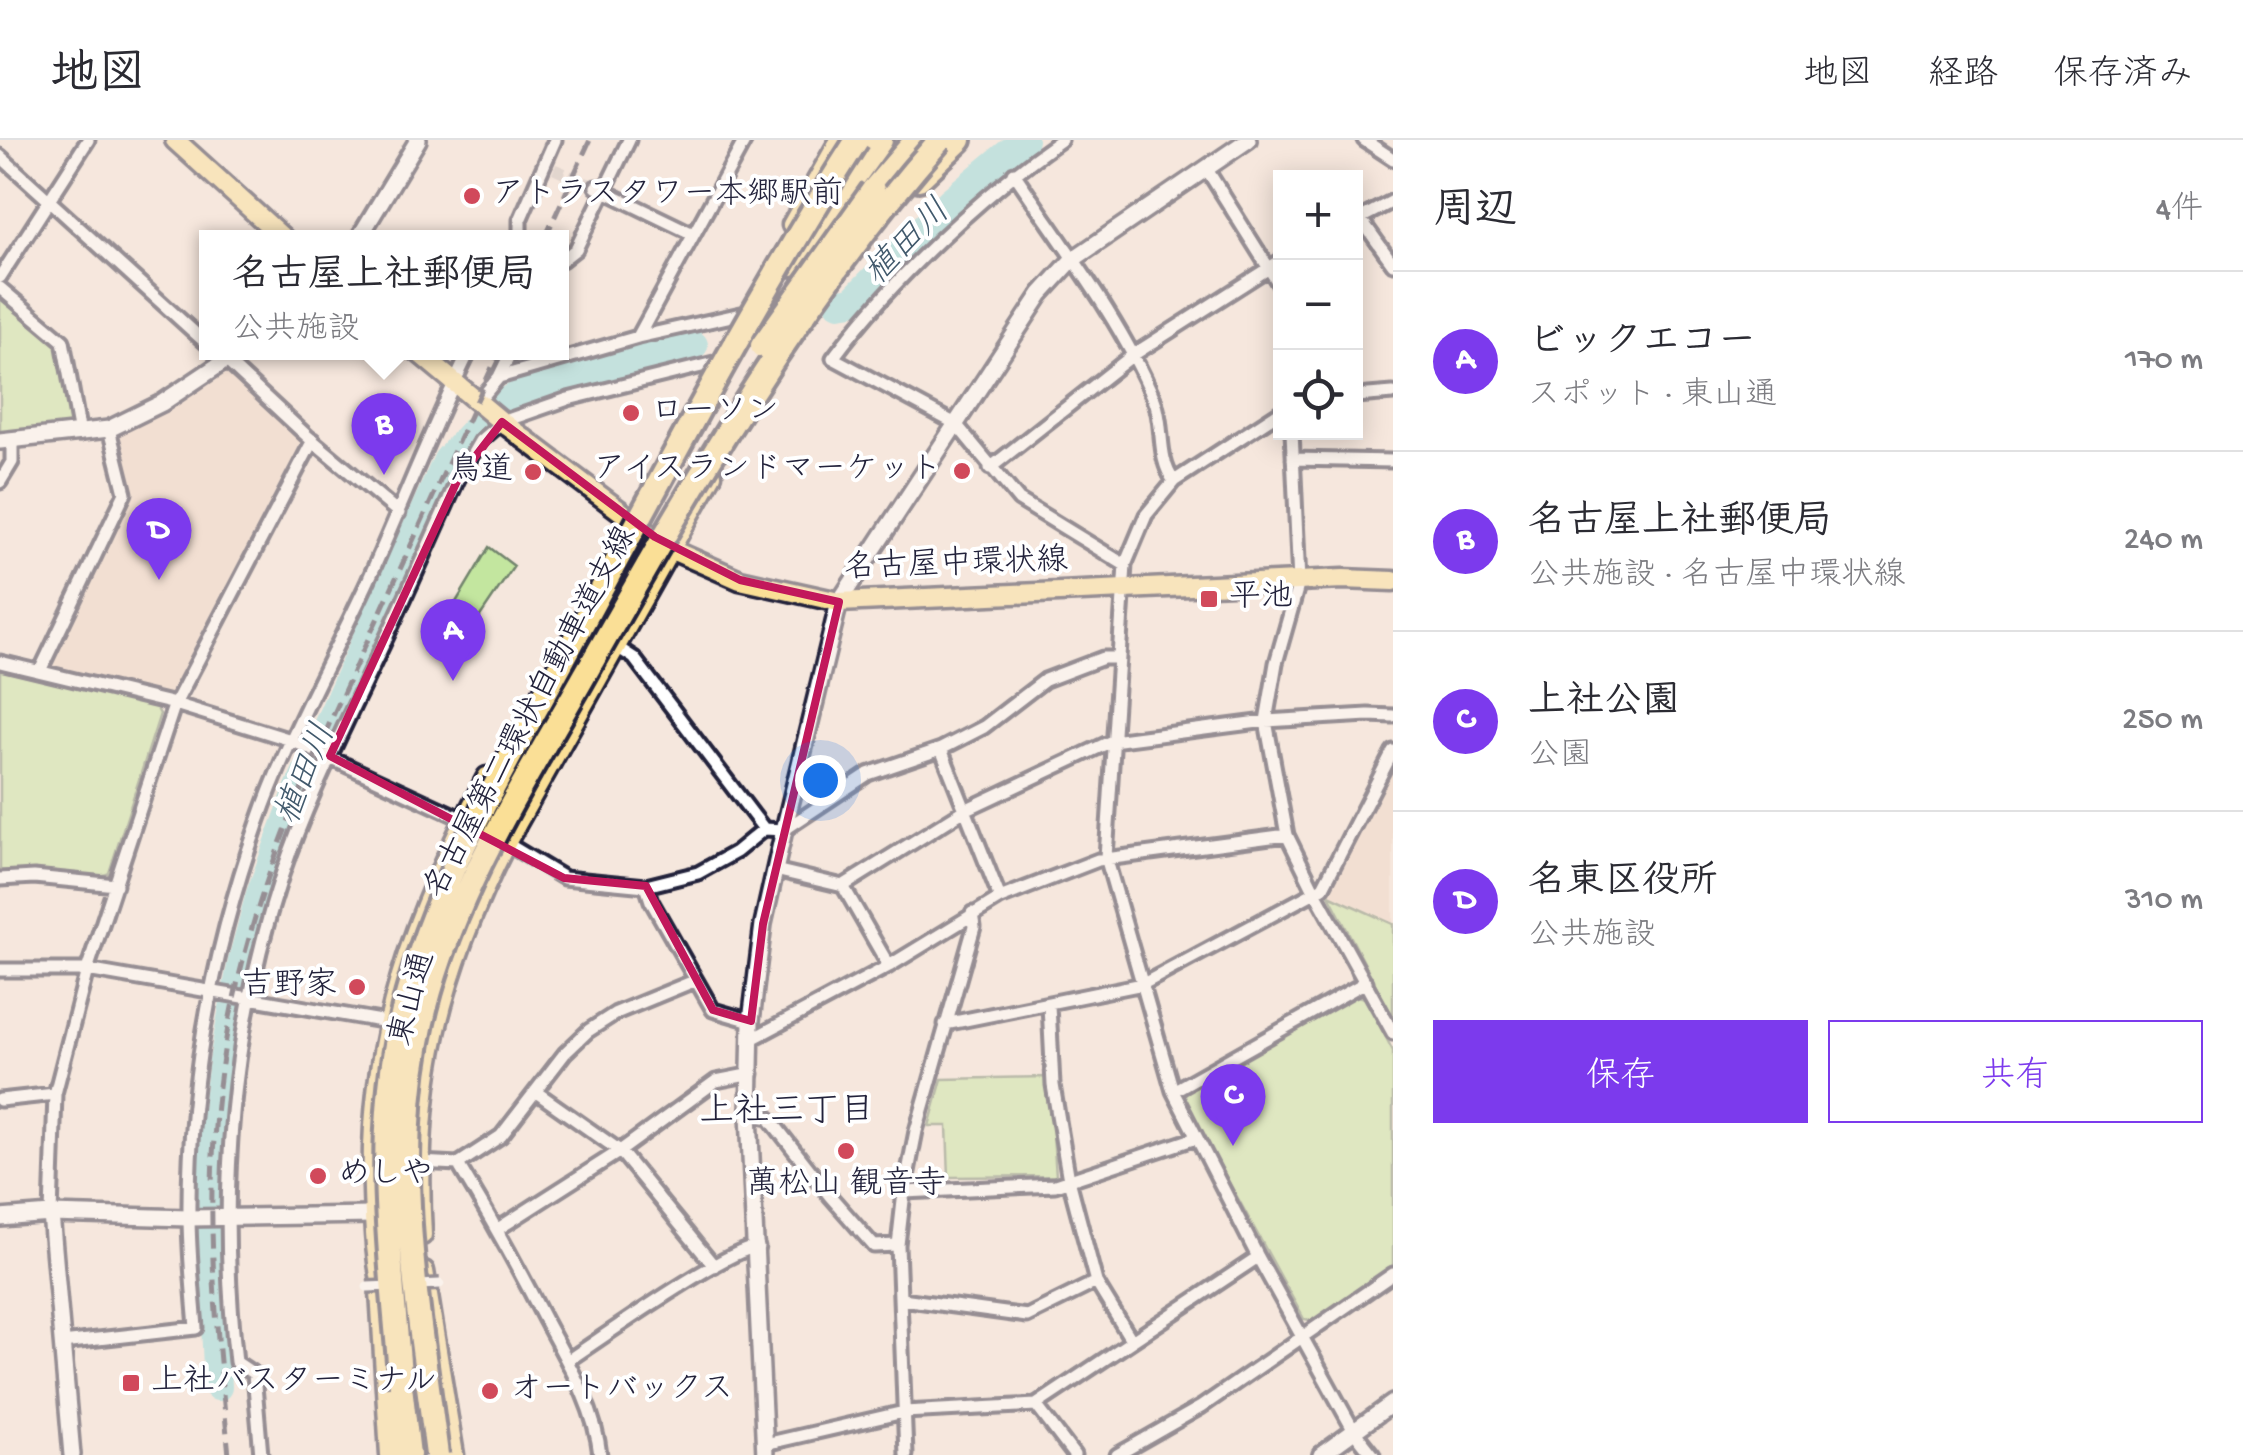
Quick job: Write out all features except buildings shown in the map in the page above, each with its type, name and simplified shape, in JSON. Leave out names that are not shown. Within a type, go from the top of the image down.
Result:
[{"type":"highway","points":[[806,200],[857,140]]},
{"type":"highway","points":[[697,415],[786,256],[857,140]]},
{"type":"highway","name":"名古屋第二環状自動車道支線","points":[[411,1455],[410,1385],[386,1195],[385,1145],[397,1038],[423,942],[464,846],[697,415],[794,261],[881,140]]},
{"type":"highway","points":[[608,649],[680,487],[740,380],[833,244],[917,140]]},
{"type":"highway","name":"名古屋第二環状自動車道支線","points":[[433,1455],[408,1200],[408,1130],[418,1040],[444,949],[511,806],[608,649],[705,465],[776,353],[858,238],[940,140]]},
{"type":"highway","points":[[812,296],[933,164],[960,140]]},
{"type":"main road","points":[[175,140],[274,230]]},
{"type":"main road","name":"東山通","points":[[433,1455],[374,1282],[375,1090],[386,1022],[410,939],[464,820],[628,516],[840,140]]},
{"type":"main road","name":"東山通","points":[[410,1385],[424,1271],[421,1116],[439,1007],[474,910],[608,649],[672,550],[812,296],[917,140]]},
{"type":"main road","name":"名古屋中環状線","points":[[428,360],[672,550],[740,580],[839,602],[1393,581]]},
{"type":"main road","points":[[424,1271],[454,1455]]},
{"type":"main road","points":[[374,1282],[390,1455]]},
{"type":"street","points":[[0,278],[88,140]]},
{"type":"street","points":[[364,230],[418,140]]},
{"type":"street","points":[[520,230],[520,220],[549,166],[555,140]]},
{"type":"street","points":[[569,254],[576,249],[600,189],[629,140]]},
{"type":"street","points":[[638,337],[746,140]]},
{"type":"street","points":[[1061,140],[1014,173],[926,254],[832,358],[956,424],[1018,500],[1125,565]]},
{"type":"street","points":[[1248,140],[1072,260],[1041,294],[839,602],[763,924],[750,1022],[750,1114],[765,1452],[904,1412],[1036,1405],[1258,1257]]},
{"type":"street","points":[[1364,140],[1393,159]]},
{"type":"street","points":[[0,156],[199,337]]},
{"type":"street","points":[[1206,168],[1273,263]]},
{"type":"street","points":[[1014,173],[1133,355],[1156,403],[1165,470],[1174,481]]},
{"type":"street","points":[[600,189],[693,234]]},
{"type":"street","points":[[1363,217],[1393,200]]},
{"type":"street","points":[[1363,226],[1393,264]]},
{"type":"street","points":[[990,468],[1133,355],[1273,265]]},
{"type":"street","points":[[0,288],[63,341],[80,434]]},
{"type":"street","points":[[569,357],[741,314]]},
{"type":"street","points":[[0,482],[12,462],[6,441],[109,429],[162,404],[220,360]]},
{"type":"street","points":[[232,360],[312,440],[399,513]]},
{"type":"street","points":[[261,1455],[254,1374],[236,1362],[228,1290],[208,1217],[192,1124],[234,896],[291,740],[399,513],[465,360]]},
{"type":"street","points":[[62,1343],[196,1328],[208,1217],[231,1124],[246,997],[282,874],[327,755],[480,441],[508,360]]},
{"type":"street","points":[[499,377],[558,360]]},
{"type":"street","points":[[490,412],[568,399],[714,363]]},
{"type":"street","points":[[1363,395],[1393,392]]},
{"type":"street","points":[[1273,417],[1174,481],[1146,515],[1125,565],[1106,857],[1173,1091],[1258,1257],[1354,1430],[1373,1455]]},
{"type":"street","points":[[40,671],[125,493],[109,429]]},
{"type":"street","points":[[72,1455],[51,1214],[54,1094],[87,970],[175,704],[312,440]]},
{"type":"street","points":[[1292,440],[1299,582],[1276,663],[1266,721],[1287,834],[1393,1033]]},
{"type":"street","points":[[1293,459],[1393,461]]},
{"type":"street","points":[[608,649],[634,658],[764,829]]},
{"type":"street","points":[[0,662],[175,704],[291,740],[464,820],[564,878],[646,886],[698,873],[736,852],[764,829],[784,830],[868,774],[941,748],[984,727],[1045,680],[1104,658],[1119,658]]},
{"type":"street","points":[[775,870],[843,886],[965,810],[1112,741],[1266,721],[1393,716]]},
{"type":"street","points":[[941,748],[1000,898]]},
{"type":"street","points":[[945,1024],[1143,984],[1315,892],[1323,886],[1393,751]]},
{"type":"street","points":[[750,1040],[888,966],[972,912],[1106,857],[1287,834]]},
{"type":"street","points":[[0,879],[34,877],[116,885]]},
{"type":"street","points":[[646,886],[650,901],[713,1010],[750,1022]]},
{"type":"street","points":[[843,886],[888,966]]},
{"type":"street","points":[[906,1455],[898,1246],[904,1192],[916,1130],[974,927],[972,912]]},
{"type":"street","points":[[0,970],[87,970],[386,1022]]},
{"type":"street","points":[[420,1162],[458,1164],[501,1136],[565,1053],[588,1031],[616,1012],[694,980]]},
{"type":"street","points":[[1173,1091],[1366,982]]},
{"type":"street","points":[[1049,1005],[1054,1085],[1069,1180],[1096,1282],[1132,1341]]},
{"type":"street","points":[[498,1230],[716,1081],[752,1074]]},
{"type":"street","points":[[536,1092],[620,1150],[714,1266]]},
{"type":"street","points":[[0,1100],[54,1094]]},
{"type":"street","points":[[750,1114],[769,1118],[874,1246],[898,1246]]},
{"type":"street","points":[[904,1192],[1055,1185],[1196,1138]]},
{"type":"street","points":[[458,1164],[498,1230],[567,1361],[597,1426],[600,1455]]},
{"type":"street","points":[[0,1218],[51,1214],[374,1215]]},
{"type":"street","points":[[567,1361],[714,1266],[748,1247],[758,1246]]},
{"type":"street","points":[[1117,1455],[1201,1407],[1393,1274]]},
{"type":"street","points":[[374,1282],[440,1284]]},
{"type":"street","points":[[902,1298],[1027,1316],[1096,1282]]},
{"type":"street","points":[[1322,1455],[1393,1403]]},
{"type":"street","points":[[1036,1405],[1074,1455]]},
{"type":"highlighted area","points":[[502,422],[655,537],[740,580],[839,602],[763,924],[751,1021],[713,1010],[646,886],[564,878],[330,756],[458,479]]},
{"type":"shaded area","points":[[227,374],[299,438],[300,445],[171,692],[166,696],[50,670],[47,663],[130,497],[120,437],[123,429],[164,411],[219,375]]},
{"type":"shaded area","points":[[1393,766],[1393,924],[1329,895],[1327,889]]},
{"type":"green space","points":[[0,294],[59,344],[73,425],[70,431],[0,435]]},
{"type":"green space","points":[[489,547],[514,566],[458,649],[437,634]]},
{"type":"green space","points":[[0,670],[156,707],[160,714],[109,873],[89,876],[0,871]]},
{"type":"green space","points":[[1329,895],[1393,924],[1393,1018]]},
{"type":"green space","points":[[1356,996],[1365,998],[1393,1051],[1393,1265],[1314,1321],[1304,1319],[1184,1100],[1186,1091]]},
{"type":"green space","points":[[1049,1077],[1056,1176],[949,1177],[947,1126],[929,1126],[942,1079]]},
{"type":"waterway","name":"植田川","points":[[839,303],[852,301],[950,201],[1024,140]]},
{"type":"waterway","name":"植田川","points":[[218,1387],[211,1244],[212,1149],[223,1061],[242,961],[260,894],[298,790],[447,460],[494,408],[529,389],[694,345]]},
{"type":"tunnel","points":[[554,169],[596,187]]},
{"type":"railway","points":[[549,230],[590,140]]},
{"type":"railway","points":[[229,1455],[214,1285],[212,1200],[216,1115],[236,987],[252,927],[293,810],[495,360]]},
{"type":"place","name":"アトラスタワー本郷駅前","points":[[472,196]]},
{"type":"place","name":"ローソン","points":[[631,413]]},
{"type":"place","name":"アイスランドマーケット","points":[[962,471]]},
{"type":"place","name":"鳥道","points":[[533,472]]},
{"type":"place","name":"名古屋上社郵便局","points":[[384,475]]},
{"type":"place","name":"名東区役所","points":[[159,580]]},
{"type":"place","name":"平池","points":[[1209,599]]},
{"type":"place","name":"ビックエコー","points":[[453,681]]},
{"type":"place","name":"吉野家","points":[[357,987]]},
{"type":"place","name":"上社公園","points":[[1233,1146]]},
{"type":"place","name":"萬松山 観音寺","points":[[846,1151]]},
{"type":"place","name":"めしや","points":[[318,1176]]},
{"type":"place","name":"上社バスターミナル","points":[[131,1383]]},
{"type":"place","name":"オートバックス","points":[[490,1391]]},
{"type":"district","name":"上社三丁目","points":[[787,1113]]}]
